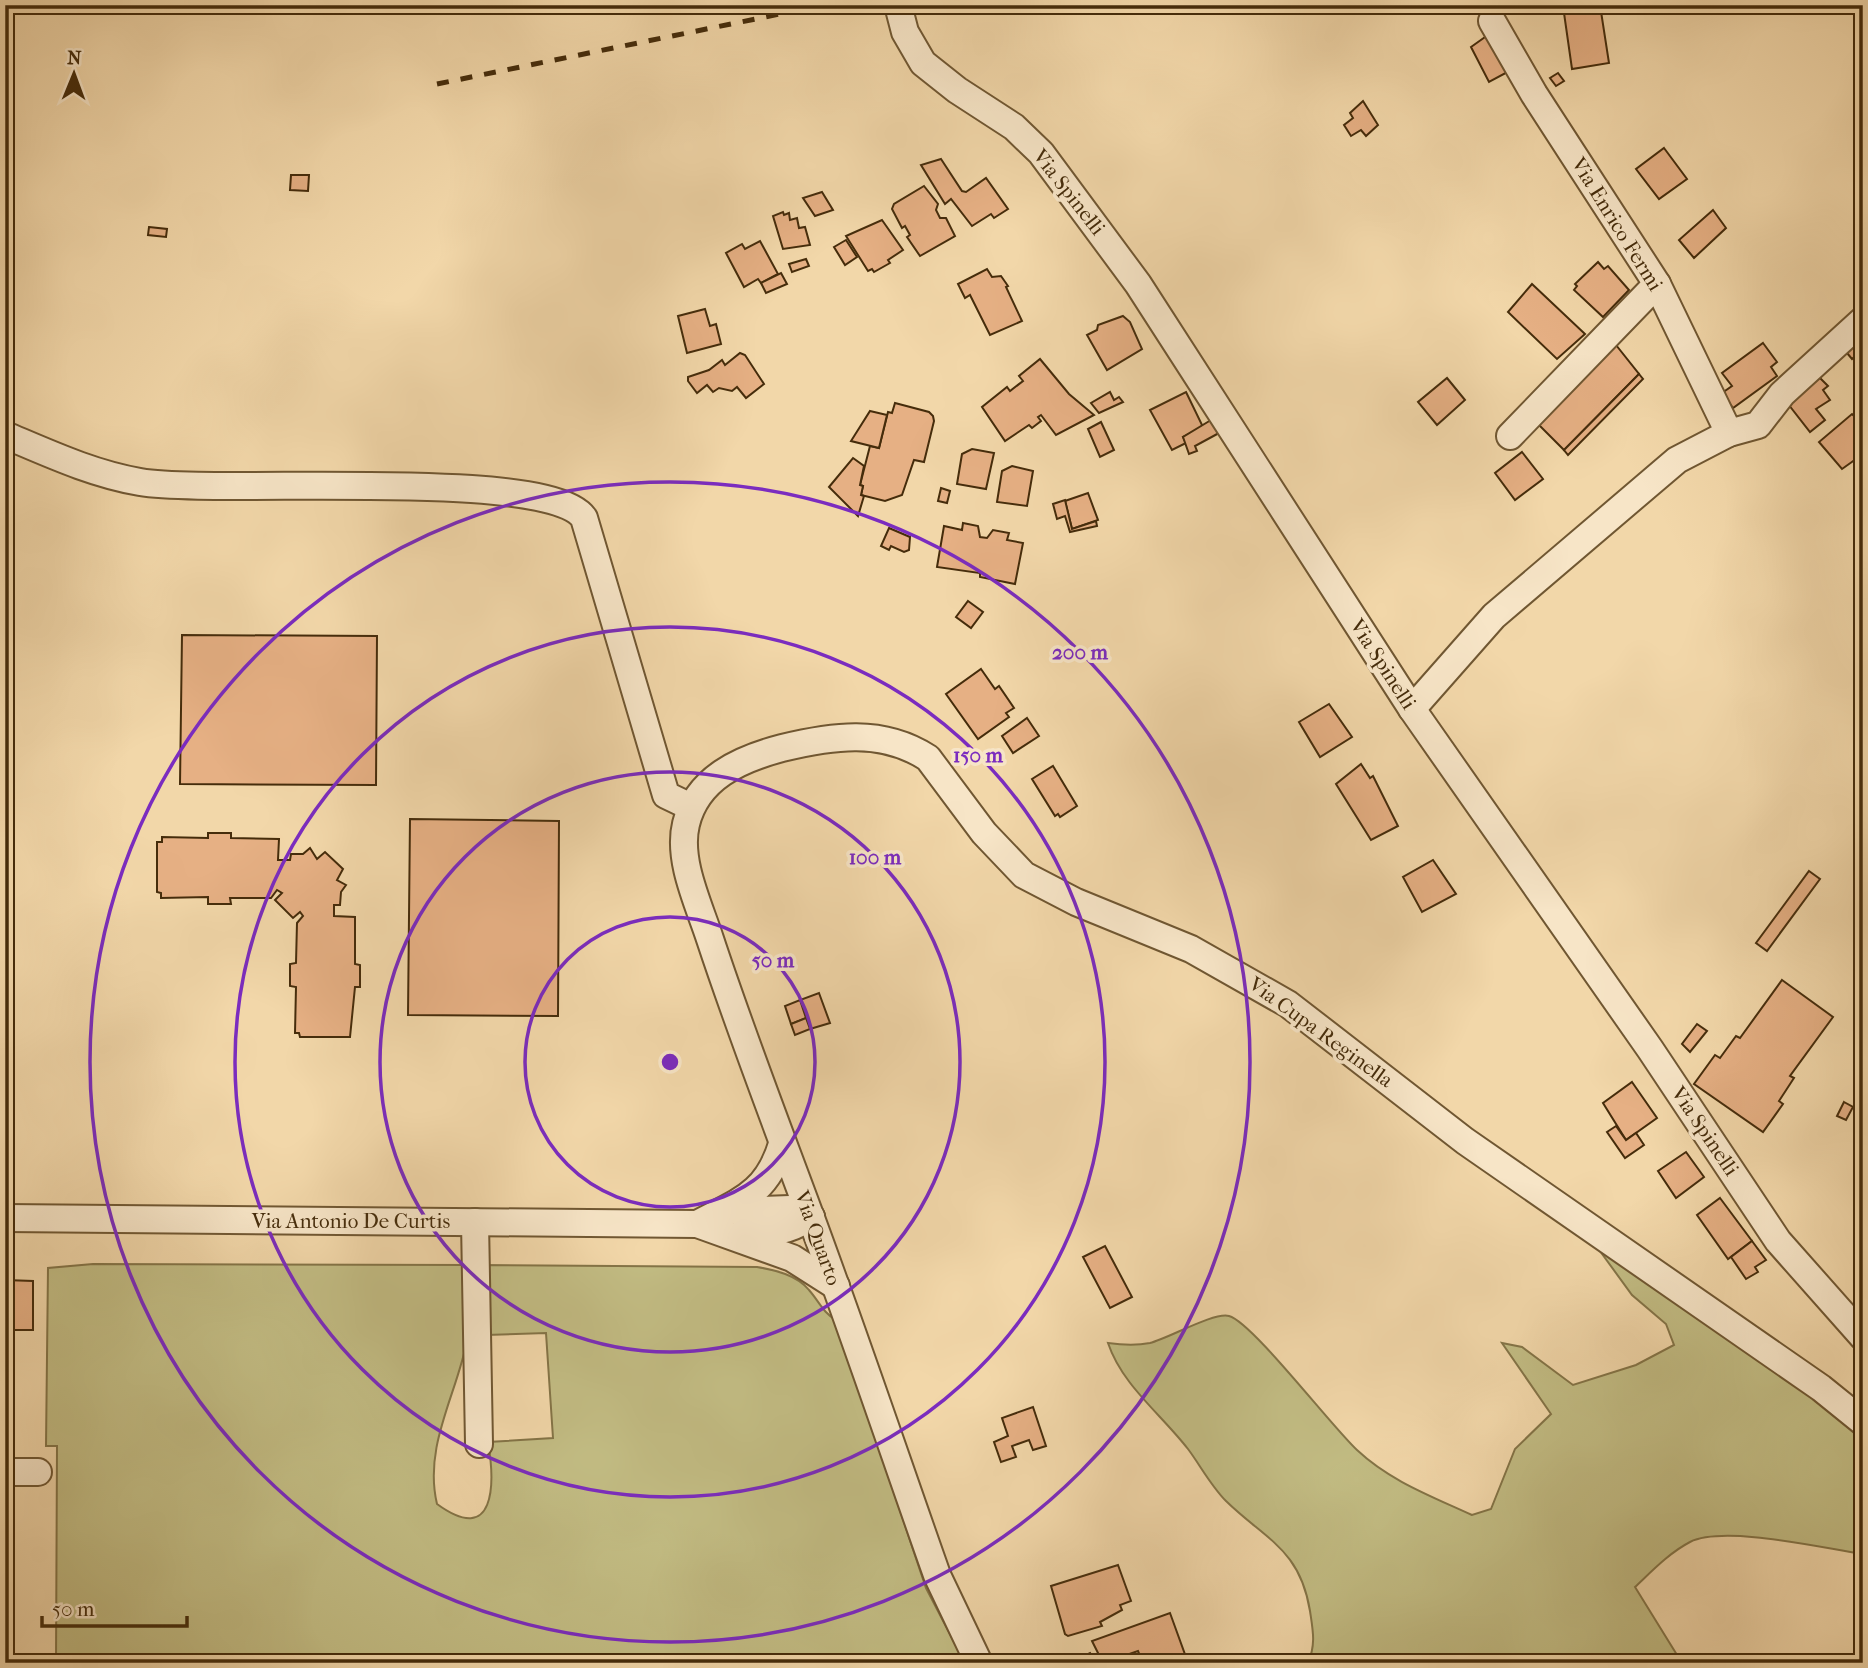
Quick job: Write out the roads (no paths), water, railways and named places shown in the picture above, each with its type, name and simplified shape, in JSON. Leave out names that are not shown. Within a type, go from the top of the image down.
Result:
[{"type":"street","name":"Via Spinelli","points":[[898,5],[905,32],[923,63],[957,90],[1014,127],[1041,153],[1138,284],[1412,709],[1650,1049],[1778,1241],[1863,1337]]},
{"type":"street","name":"Via Enrico Fermi","points":[[1492,22],[1534,94],[1657,284],[1729,433]]},
{"type":"street","points":[[1510,436],[1657,284]]},
{"type":"street","points":[[1412,709],[1494,616],[1676,460],[1729,433],[1758,425],[1782,394],[1863,320]]},
{"type":"street","points":[[5,435],[96,473],[141,482],[186,487],[248,488],[398,483],[521,496],[575,507],[584,518],[666,795],[691,807]]},
{"type":"street","name":"Via Cupa Reginella","points":[[691,807],[707,784],[718,776],[749,758],[780,749],[834,738],[873,737],[915,749],[928,758],[984,833],[1024,875],[1076,902],[1191,949],[1288,1003],[1465,1141],[1811,1381],[1863,1422]]},
{"type":"street","name":"Via Quarto","points":[[691,807],[684,836],[691,879],[782,1144],[811,1217],[937,1575],[979,1663]]},
{"type":"street","points":[[722,1223],[761,1188],[775,1168],[782,1144]]},
{"type":"street","points":[[722,1223],[773,1234],[794,1228],[811,1217]]},
{"type":"street","name":"Via Antonio De Curtis","points":[[5,1218],[722,1223]]},
{"type":"street","points":[[475,1222],[483,1390],[479,1444]]},
{"type":"street","points":[[722,1223],[792,1258],[835,1286]]},
{"type":"street","points":[[5,1472],[38,1472]]},
{"type":"railway","points":[[437,84],[824,5]]}]
